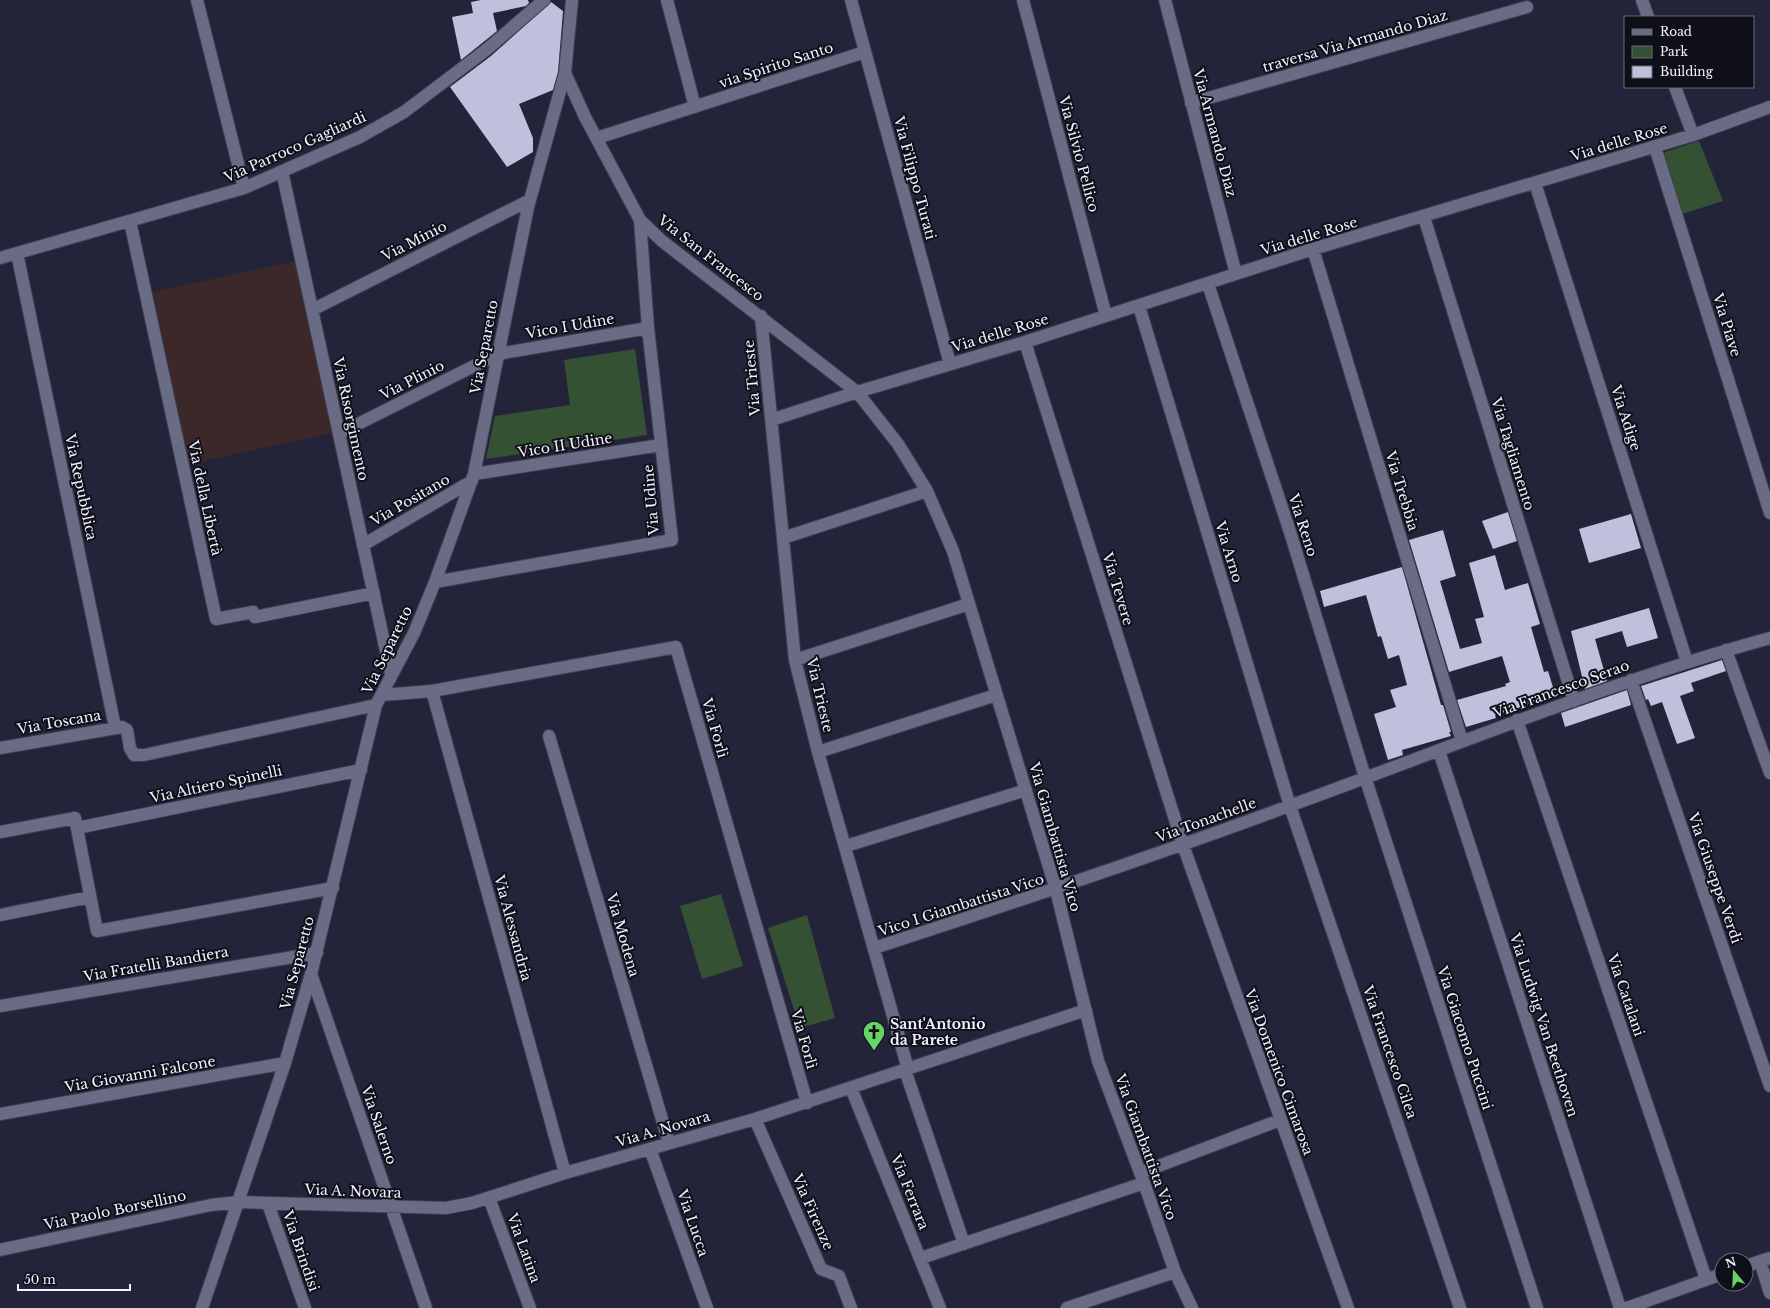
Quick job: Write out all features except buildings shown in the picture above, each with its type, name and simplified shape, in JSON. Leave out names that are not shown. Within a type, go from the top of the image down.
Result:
[{"type":"street","points":[[197,0],[244,188]]},
{"type":"street","name":"Via Parroco Gagliardi","points":[[0,258],[244,188],[360,137],[404,112],[486,50],[544,0]]},
{"type":"street","name":"Via Separetto","points":[[202,1308],[285,1063],[312,974],[379,700],[391,674],[414,633],[435,582],[473,477],[530,200],[565,73],[572,0]]},
{"type":"street","points":[[667,0],[696,107]]},
{"type":"street","name":"Via Filippo Turati","points":[[851,0],[950,364]]},
{"type":"street","name":"Via Silvio Pellico","points":[[1023,0],[1106,316]]},
{"type":"street","name":"Via Armando Diaz","points":[[1165,0],[1236,274]]},
{"type":"street","points":[[1642,0],[1648,16]]},
{"type":"street","name":"traversa Via Armando Diaz","points":[[1191,103],[1527,8]]},
{"type":"street","name":"via Spirito Santo","points":[[603,136],[865,52]]},
{"type":"street","name":"Via San Francesco","points":[[565,73],[592,130],[640,220],[662,241],[761,316],[857,392]]},
{"type":"street","points":[[1675,88],[1693,135]]},
{"type":"street","name":"Via delle Rose","points":[[771,420],[857,392],[1139,306],[1313,249],[1655,147],[1770,108]]},
{"type":"street","name":"Via Piave","points":[[1655,147],[1770,513]]},
{"type":"street","name":"Via Risorgimento","points":[[282,172],[340,433],[391,674]]},
{"type":"street","name":"Via Adige","points":[[1535,184],[1687,662]]},
{"type":"street","name":"Via Minio","points":[[312,310],[530,200]]},
{"type":"street","name":"Via Tagliamento","points":[[1424,216],[1574,701]]},
{"type":"street","name":"Via Udine","points":[[435,582],[672,540],[648,328],[640,220]]},
{"type":"street","name":"Via della Libertà","points":[[130,221],[216,619],[253,612],[255,617],[374,593]]},
{"type":"street","name":"Via Trebbia","points":[[1313,249],[1462,741]]},
{"type":"street","name":"Via Repubblica","points":[[18,253],[119,727],[127,730],[130,748],[134,755],[144,755],[379,700]]},
{"type":"street","name":"Via Reno","points":[[1208,284],[1290,532],[1365,777]]},
{"type":"street","name":"Via Arno","points":[[1139,306],[1290,806]]},
{"type":"street","name":"Via Trieste","points":[[761,316],[795,660],[818,752],[846,846],[907,1069],[964,1244]]},
{"type":"street","name":"Vico I Udine","points":[[498,354],[648,328]]},
{"type":"street","name":"Via Tevere","points":[[1024,342],[1183,845]]},
{"type":"street","name":"Via Plinio","points":[[340,433],[498,354]]},
{"type":"street","name":"Via Giambattista Vico","points":[[857,392],[898,444],[927,491],[953,551],[1056,890],[1098,1061],[1142,1178],[1174,1272],[1192,1308]]},
{"type":"street","name":"Vico II Udine","points":[[473,477],[661,445]]},
{"type":"street","name":"Via Positano","points":[[364,545],[473,477]]},
{"type":"street","points":[[783,538],[927,491]]},
{"type":"street","points":[[795,660],[969,604]]},
{"type":"street","name":"Via Francesco Serao","points":[[1365,777],[1439,751],[1517,720],[1631,680],[1726,650],[1770,638]]},
{"type":"street","name":"Via Forlì","points":[[379,700],[676,647],[807,1103]]},
{"type":"street","points":[[1726,650],[1770,773]]},
{"type":"street","name":"Via Giuseppe Verdi","points":[[1631,680],[1770,1086]]},
{"type":"street","name":"Via Alessandria","points":[[432,691],[565,1173]]},
{"type":"street","points":[[818,752],[996,695]]},
{"type":"street","name":"Via Catalani","points":[[1517,720],[1706,1279]]},
{"type":"street","name":"Via Toscana","points":[[0,748],[119,727]]},
{"type":"street","name":"Via Modena","points":[[549,736],[669,1143]]},
{"type":"street","name":"Via Ludwig Van Beethoven","points":[[1439,751],[1620,1308]]},
{"type":"street","name":"Via Altiero Spinelli","points":[[77,828],[361,770]]},
{"type":"street","name":"Via Tonachelle","points":[[1056,890],[1290,806],[1365,777]]},
{"type":"street","name":"Via Giacomo Puccini","points":[[1365,777],[1537,1308]]},
{"type":"street","points":[[846,846],[1026,790]]},
{"type":"street","name":"Via Francesco Cilea","points":[[1290,806],[1460,1308]]},
{"type":"street","points":[[0,832],[75,818],[96,931],[332,888]]},
{"type":"street","name":"Via Domenico Cimarosa","points":[[1183,845],[1348,1308]]},
{"type":"street","name":"Vico I Giambattista Vico","points":[[874,948],[1056,890]]},
{"type":"street","points":[[0,915],[90,897]]},
{"type":"street","name":"Via Fratelli Bandiera","points":[[0,1006],[317,953]]},
{"type":"street","name":"Via Salerno","points":[[312,974],[426,1308]]},
{"type":"street","name":"Via A. Novara","points":[[238,1202],[391,1208],[446,1208],[489,1198],[565,1173],[807,1103],[1086,1010]]},
{"type":"street","name":"Via Giovanni Falcone","points":[[0,1114],[285,1063]]},
{"type":"street","name":"Via Ferrara","points":[[851,1088],[940,1308]]},
{"type":"street","name":"Via Firenze","points":[[755,1119],[821,1269],[839,1276],[851,1308]]},
{"type":"street","points":[[921,1258],[964,1244],[1142,1178],[1280,1120]]},
{"type":"street","name":"Via Lucca","points":[[650,1149],[707,1308]]},
{"type":"street","name":"Via Latina","points":[[489,1198],[530,1308]]},
{"type":"street","name":"Via Paolo Borsellino","points":[[0,1250],[211,1205],[238,1202]]},
{"type":"street","name":"Via Brindisi","points":[[268,1204],[305,1308]]},
{"type":"street","points":[[1754,1263],[1765,1259],[1770,1293]]},
{"type":"street","points":[[1067,1308],[1174,1272]]},
{"type":"street","points":[[1627,1308],[1714,1276]]},
{"type":"shaded area","points":[[295,261],[332,433],[189,464],[153,292]]},
{"type":"green space","points":[[1699,141],[1723,201],[1682,214],[1663,157],[1665,152]]},
{"type":"green space","points":[[635,349],[647,435],[486,459],[495,416],[570,405],[564,360]]},
{"type":"green space","points":[[721,894],[743,966],[702,979],[680,906]]},
{"type":"green space","points":[[807,915],[835,1018],[800,1028],[768,928]]},
{"type":"place","name":"Sant'Antonio da Parete","points":[[874,1052]]}]
